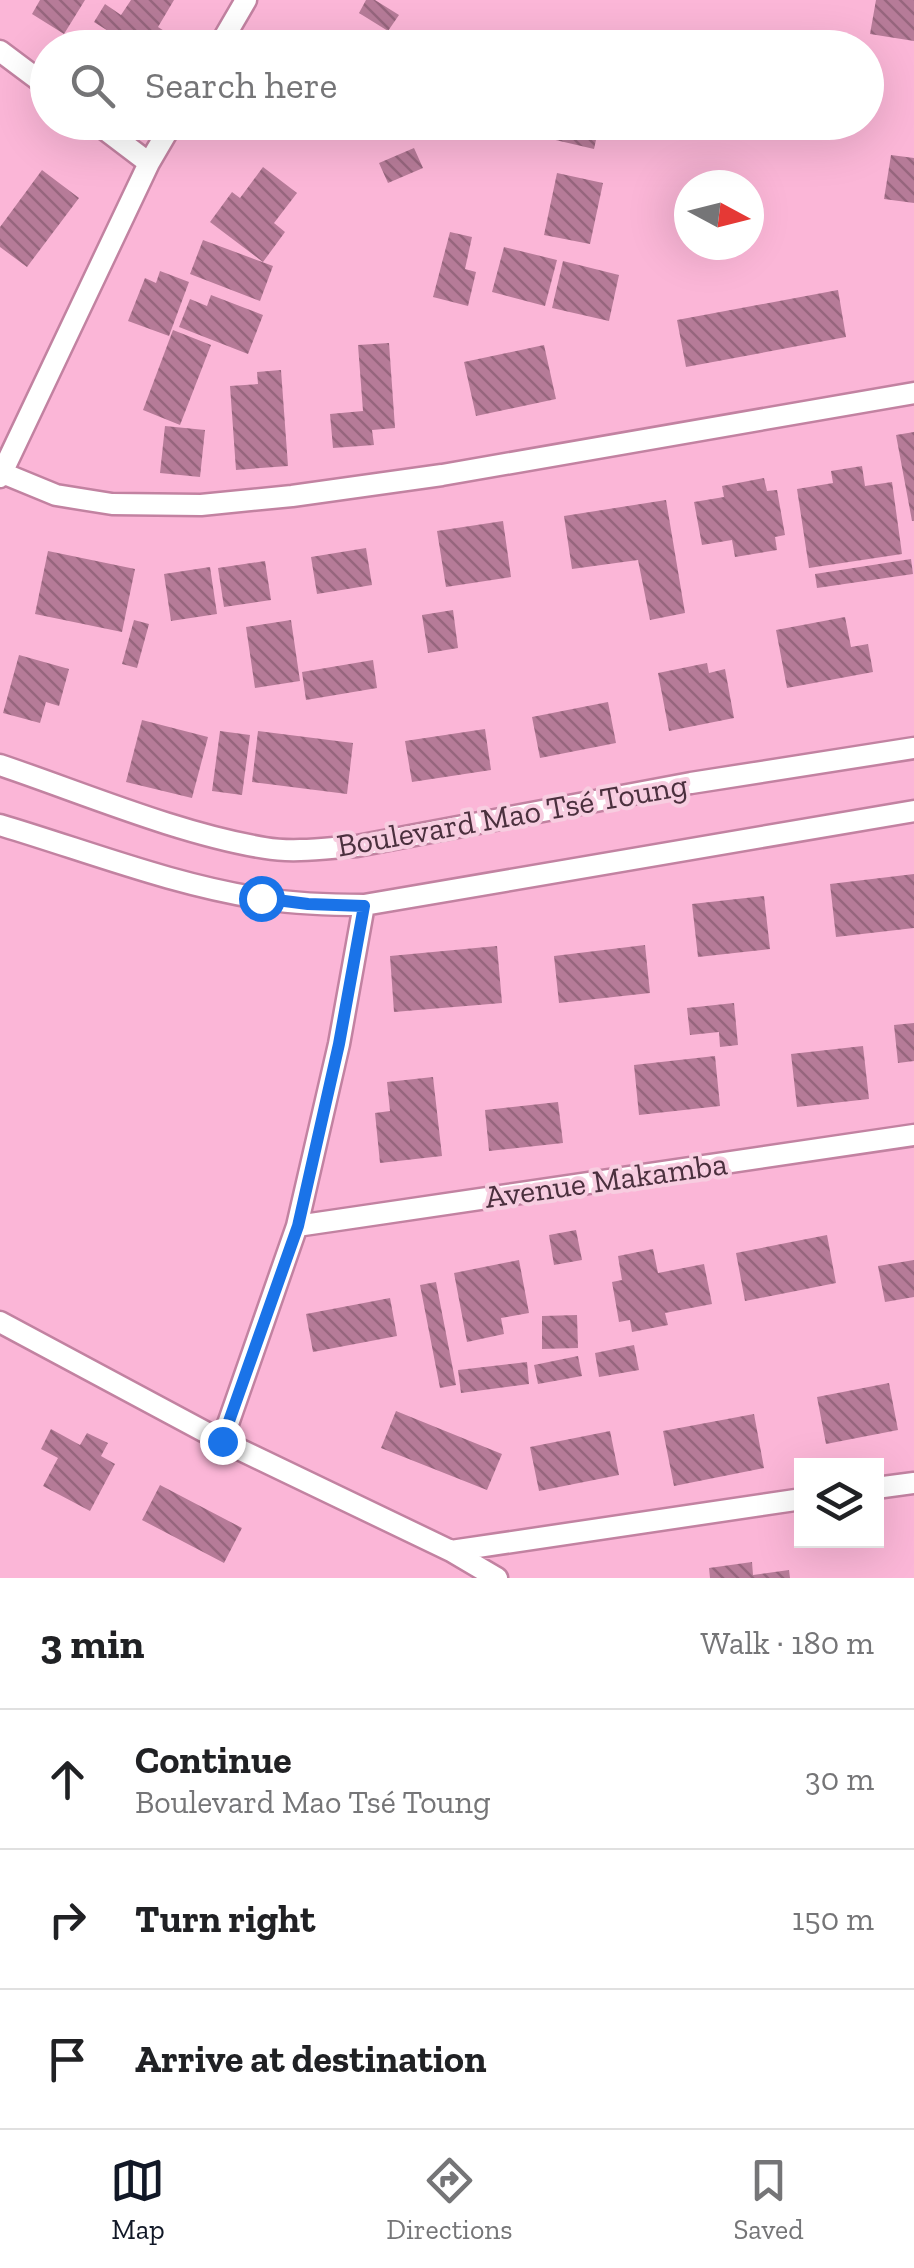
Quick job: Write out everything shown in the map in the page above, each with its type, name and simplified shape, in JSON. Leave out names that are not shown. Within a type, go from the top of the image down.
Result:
[{"type":"street","points":[[228,30],[246,0]]},
{"type":"street","points":[[0,52],[30,74]]},
{"type":"street","points":[[119,140],[149,163]]},
{"type":"street","points":[[162,140],[0,474],[56,495],[112,504],[220,503],[442,475],[914,393]]},
{"type":"street","name":"Boulevard Mao Tsé Toung","points":[[0,765],[184,828],[266,849],[307,849],[357,846],[691,783],[914,748]]},
{"type":"street","name":"Boulevard Mao Tsé Toung","points":[[0,825],[178,879],[261,898],[364,906],[914,811]]},
{"type":"street","points":[[222,1441],[298,1226],[339,1044],[364,906]]},
{"type":"street","name":"Avenue Makamba","points":[[298,1226],[914,1135]]},
{"type":"street","points":[[0,1322],[222,1441],[497,1578]]},
{"type":"street","points":[[884,1487],[914,1482]]},
{"type":"street","points":[[450,1552],[794,1500]]},
{"type":"building","points":[[40,0],[85,0],[66,30],[58,30],[32,14]]},
{"type":"building","points":[[131,0],[174,0],[158,27],[163,30],[107,30],[94,22],[105,4],[121,15]]},
{"type":"building","points":[[366,0],[375,0],[399,15],[386,30],[359,13]]},
{"type":"building","points":[[876,0],[914,0],[914,41],[884,36],[884,30],[871,30]]},
{"type":"building","points":[[556,140],[596,140],[594,149]]},
{"type":"building","points":[[414,148],[423,168],[388,183],[379,163]]},
{"type":"building","points":[[891,155],[914,158],[914,203],[884,199]]},
{"type":"building","points":[[263,167],[297,193],[274,223],[285,232],[263,262],[210,222],[232,192],[240,198]]},
{"type":"building","points":[[42,170],[79,198],[27,267],[0,247],[0,227]]},
{"type":"building","points":[[557,173],[603,183],[590,244],[544,235]]},
{"type":"building","points":[[450,232],[472,237],[465,269],[476,272],[468,306],[433,297]]},
{"type":"building","points":[[203,240],[273,266],[260,301],[190,274]]},
{"type":"building","points":[[504,247],[557,260],[545,306],[492,292]]},
{"type":"building","points":[[563,261],[619,275],[609,321],[552,308]]},
{"type":"building","points":[[160,271],[189,282],[169,336],[128,321],[145,278],[156,283]]},
{"type":"building","points":[[838,290],[846,337],[686,367],[677,320]]},
{"type":"building","points":[[211,295],[263,315],[248,354],[179,327],[190,299],[207,306]]},
{"type":"building","points":[[173,330],[211,345],[180,425],[143,410]]},
{"type":"building","points":[[389,343],[395,428],[372,430],[374,445],[333,448],[330,414],[363,411],[358,345]]},
{"type":"building","points":[[544,345],[556,399],[476,416],[464,362]]},
{"type":"building","points":[[281,370],[288,466],[236,470],[230,386],[258,384],[257,372]]},
{"type":"building","points":[[165,426],[205,430],[200,477],[160,473]]},
{"type":"building","points":[[914,432],[914,521],[912,521],[896,435]]},
{"type":"building","points":[[862,466],[865,486],[892,482],[902,554],[809,568],[797,489],[833,483],[831,471]]},
{"type":"building","points":[[764,478],[767,491],[777,490],[785,535],[775,537],[777,550],[735,557],[732,540],[702,545],[694,502],[724,497],[722,486]]},
{"type":"building","points":[[666,500],[685,613],[650,620],[638,560],[572,569],[564,516]]},
{"type":"building","points":[[503,521],[511,577],[446,587],[437,531]]},
{"type":"building","points":[[366,548],[372,585],[317,594],[311,557]]},
{"type":"building","points":[[48,551],[135,569],[122,632],[35,614]]},
{"type":"building","points":[[911,559],[913,574],[817,588],[815,574]]},
{"type":"building","points":[[265,561],[271,600],[224,607],[218,568]]},
{"type":"building","points":[[210,567],[217,614],[171,621],[164,574]]},
{"type":"building","points":[[453,610],[458,648],[428,653],[422,615]]},
{"type":"building","points":[[845,617],[851,647],[868,644],[873,672],[787,688],[776,630]]},
{"type":"building","points":[[134,620],[149,624],[137,668],[122,664]]},
{"type":"building","points":[[291,620],[300,681],[255,688],[246,627]]},
{"type":"building","points":[[19,655],[69,669],[59,706],[46,702],[40,723],[3,713]]},
{"type":"building","points":[[373,660],[377,688],[306,700],[302,672]]},
{"type":"building","points":[[707,663],[709,673],[725,669],[734,718],[669,731],[658,673]]},
{"type":"building","points":[[608,702],[616,743],[540,758],[532,717]]},
{"type":"building","points":[[142,720],[208,737],[192,798],[126,782]]},
{"type":"building","points":[[485,729],[491,770],[412,782],[405,741]]},
{"type":"building","points":[[220,731],[250,735],[242,795],[212,791]]},
{"type":"building","points":[[258,731],[353,743],[347,794],[252,782]]},
{"type":"building","points":[[914,874],[914,928],[836,937],[830,884]]},
{"type":"building","points":[[764,896],[770,949],[698,957],[692,904]]},
{"type":"building","points":[[645,945],[650,993],[559,1003],[554,956]]},
{"type":"building","points":[[497,946],[502,1003],[394,1012],[390,956]]},
{"type":"building","points":[[734,1003],[738,1045],[720,1047],[719,1032],[690,1035],[687,1008]]},
{"type":"building","points":[[914,1023],[914,1061],[898,1063],[894,1025]]},
{"type":"building","points":[[863,1046],[869,1099],[797,1107],[791,1054]]},
{"type":"building","points":[[715,1056],[720,1106],[639,1115],[634,1065]]},
{"type":"building","points":[[433,1077],[442,1156],[380,1163],[375,1113],[390,1111],[387,1082]]},
{"type":"building","points":[[558,1102],[563,1143],[489,1151],[485,1110]]},
{"type":"building","points":[[576,1230],[582,1260],[554,1265],[549,1235]]},
{"type":"building","points":[[827,1235],[836,1283],[745,1301],[736,1253]]},
{"type":"building","points":[[653,1249],[658,1273],[704,1264],[712,1304],[665,1313],[668,1325],[632,1332],[630,1320],[619,1322],[612,1282],[622,1280],[618,1256]]},
{"type":"building","points":[[519,1260],[529,1313],[501,1318],[504,1334],[467,1342],[454,1273]]},
{"type":"building","points":[[914,1260],[914,1297],[885,1302],[878,1266]]},
{"type":"building","points":[[436,1282],[456,1385],[440,1388],[420,1285]]},
{"type":"building","points":[[390,1298],[397,1336],[313,1352],[306,1314]]},
{"type":"building","points":[[577,1315],[578,1348],[542,1349],[542,1316]]},
{"type":"building","points":[[634,1345],[639,1370],[599,1377],[595,1353]]},
{"type":"building","points":[[578,1356],[582,1376],[538,1384],[534,1365]]},
{"type":"building","points":[[527,1362],[529,1384],[461,1393],[458,1370]]},
{"type":"building","points":[[889,1383],[898,1430],[826,1444],[817,1397]]},
{"type":"building","points":[[396,1411],[502,1454],[487,1490],[381,1448]]},
{"type":"building","points":[[754,1414],[764,1468],[674,1486],[663,1431]]},
{"type":"building","points":[[51,1429],[80,1445],[87,1433],[108,1443],[101,1456],[115,1464],[90,1511],[43,1486],[58,1458],[41,1449]]},
{"type":"building","points":[[610,1431],[619,1475],[539,1491],[530,1447]]},
{"type":"building","points":[[160,1485],[242,1528],[224,1563],[142,1520]]},
{"type":"building","points":[[752,1562],[753,1575],[789,1570],[790,1578],[710,1578],[709,1568]]},
{"type":"route","points":[[222,1441],[298,1226],[339,1044],[364,906],[261,898]]}]
